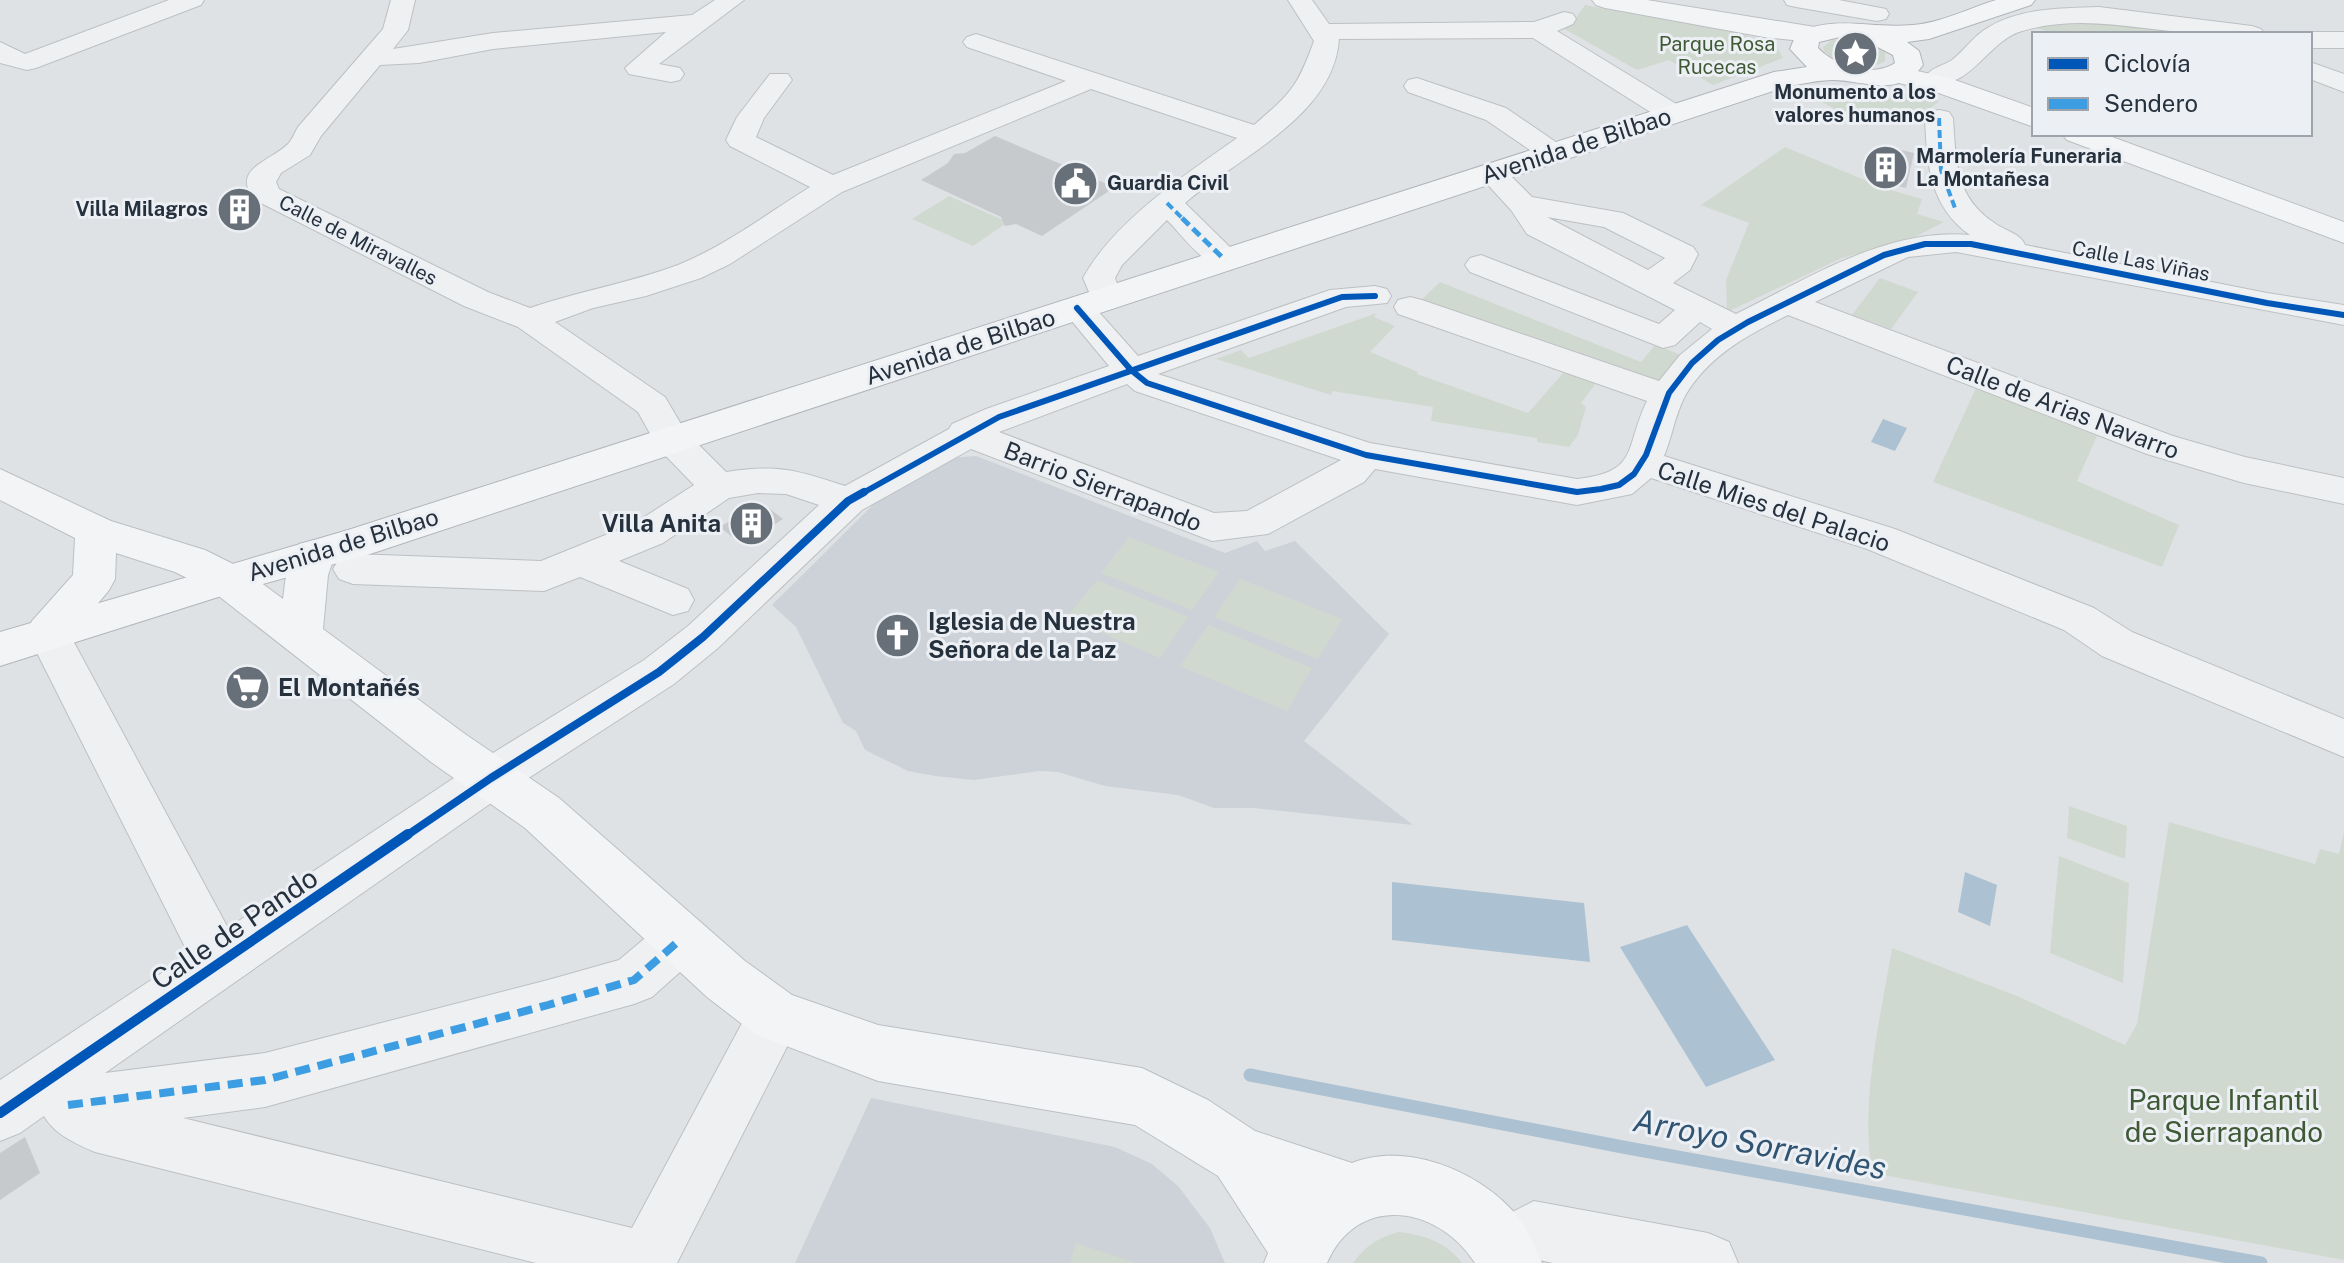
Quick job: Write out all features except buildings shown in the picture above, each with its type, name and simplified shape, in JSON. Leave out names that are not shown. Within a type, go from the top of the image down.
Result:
[{"type":"main road","points":[[1605,0],[1634,2],[1764,29],[1802,54],[1840,29],[1876,24],[1942,85],[2032,117]]},
{"type":"main road","points":[[1907,54],[2022,0]]},
{"type":"main road","name":"Avenida de Bilbao","points":[[0,649],[226,579],[333,562],[671,439],[1673,114],[1802,54],[1837,71],[1869,77],[1907,54]]},
{"type":"main road","points":[[1907,54],[1939,76],[2032,108]]},
{"type":"main road","points":[[2082,136],[2344,233]]},
{"type":"main road","points":[[2108,136],[2344,223]]},
{"type":"main road","points":[[10,494],[96,531],[176,556],[226,579],[300,637],[542,813],[726,979],[775,1015],[878,1053],[1142,1097],[1187,1121],[1239,1155],[1351,1193]]},
{"type":"main road","points":[[48,633],[94,579],[96,531]]},
{"type":"main road","points":[[300,637],[307,575],[333,562]]},
{"type":"main road","points":[[1239,1155],[1298,1254],[1321,1214],[1351,1193],[1382,1183],[1416,1185],[1449,1196],[1479,1218],[1508,1255]]},
{"type":"street","points":[[0,50],[13,60],[27,62],[192,0]]},
{"type":"street","name":"Calle de Miravalles","points":[[403,0],[395,30],[328,109],[300,149],[270,167],[261,182],[262,189],[324,224],[476,299],[530,320],[652,405],[671,439],[718,487]]},
{"type":"street","points":[[671,74],[638,68],[696,22],[732,0]]},
{"type":"street","points":[[1092,303],[1100,285],[1101,271],[1167,203],[1259,136],[1294,107],[1309,87],[1327,41],[1300,0]]},
{"type":"street","points":[[1796,0],[1876,24]]},
{"type":"street","points":[[1939,76],[1954,72],[2001,29],[2048,18],[2115,15],[2235,32]]},
{"type":"street","points":[[1322,32],[1538,30],[1564,19]]},
{"type":"street","points":[[372,58],[419,55],[493,41],[696,22]]},
{"type":"street","points":[[1538,30],[1673,114]]},
{"type":"street","points":[[2312,40],[2344,40]]},
{"type":"street","points":[[976,42],[1259,136]]},
{"type":"street","points":[[2312,71],[2344,84]]},
{"type":"street","points":[[530,320],[584,300],[635,289],[690,271],[719,257],[832,186],[1093,79]]},
{"type":"street","points":[[779,80],[751,117],[740,140],[832,186]]},
{"type":"street","points":[[1417,86],[1496,114],[1514,123],[1553,153]]},
{"type":"street","points":[[1939,118],[1941,170],[1955,208],[1997,238],[2039,257]]},
{"type":"street","points":[[1492,173],[1505,238],[1663,338],[1698,307]]},
{"type":"street","points":[[1167,203],[1225,260]]},
{"type":"street","points":[[1644,463],[1653,429],[1667,396],[1693,363],[1735,327],[1875,259],[1932,242],[1945,229],[1955,208]]},
{"type":"street","points":[[1505,238],[1612,219],[1682,254],[1679,263],[1651,283],[1735,327]]},
{"type":"street","name":"Calle Las Viñas","points":[[1932,242],[1971,244],[2267,303],[2344,315]]},
{"type":"street","name":"Calle de Pando","points":[[0,1113],[60,1091],[220,964],[491,778],[659,672],[703,637],[848,501],[965,433],[999,417],[1342,297],[1375,296]]},
{"type":"street","name":"Calle Mies del Palacio","points":[[1092,303],[1131,370],[1147,383],[1366,455],[1577,492],[1623,482],[1644,463],[1833,522],[1895,545],[2066,613],[2126,648],[2344,739]]},
{"type":"street","name":"Calle de Arias Navarro","points":[[1788,303],[2160,445],[2244,470],[2344,491]]},
{"type":"street","points":[[1410,307],[1667,396]]},
{"type":"street","name":"Barrio Sierrapando","points":[[965,433],[1212,527],[1254,524],[1351,473],[1366,455]]},
{"type":"street","points":[[333,562],[544,576],[649,533],[718,487],[758,480],[789,481],[848,501]]},
{"type":"street","points":[[580,561],[673,600]]},
{"type":"street","points":[[48,633],[220,964]]},
{"type":"street","points":[[60,1091],[265,1080],[634,980],[681,939]]},
{"type":"street","points":[[60,1091],[95,1124],[646,1261],[775,1015]]},
{"type":"street","points":[[1508,1255],[1534,1230],[1708,1263]]},
{"type":"shaded area","points":[[976,456],[1225,553],[1257,541],[1265,551],[1295,541],[1389,634],[1304,741],[1413,825],[1253,808],[1214,808],[1178,795],[1105,786],[1058,772],[1039,771],[974,780],[935,776],[908,771],[865,750],[856,731],[843,723],[796,627],[772,605],[891,487],[948,458]]},
{"type":"shaded area","points":[[871,1098],[1115,1147],[1152,1164],[1178,1186],[1210,1228],[1225,1263],[795,1263]]},
{"type":"green space","name":"Parque Rosa Rucecas","points":[[1585,5],[1738,33],[1767,41],[1778,49],[1783,58],[1713,85],[1669,60],[1637,70],[1561,27],[1576,18]]},
{"type":"green space","points":[[2076,20],[2193,32],[2048,32],[2034,27]]},
{"type":"green space","points":[[1850,38],[1871,43],[1885,52],[1885,61],[1870,66],[1853,66],[1824,51],[1823,47],[1832,40]]},
{"type":"green space","points":[[1827,87],[1880,95],[1915,93],[1939,101],[1921,117],[1895,107],[1867,126],[1799,90]]},
{"type":"green space","points":[[1785,147],[1884,188],[1922,199],[1917,214],[1944,222],[1911,239],[1842,258],[1727,312],[1726,280],[1749,223],[1701,205]]},
{"type":"green space","points":[[949,196],[1003,220],[1005,224],[973,246],[912,219]]},
{"type":"green space","points":[[1880,278],[1918,292],[1891,329],[1852,315]]},
{"type":"green space","points":[[1440,282],[1641,362],[1656,344],[1680,355],[1661,383],[1419,302]]},
{"type":"green space","points":[[1377,313],[1374,317],[1395,326],[1370,352],[1417,374],[1528,413],[1565,371],[1596,383],[1581,403],[1586,407],[1578,435],[1569,447],[1537,442],[1537,438],[1431,421],[1433,407],[1332,391],[1331,395],[1216,359],[1241,350],[1249,358]]},
{"type":"green space","points":[[1976,388],[2097,436],[2077,481],[2179,525],[2162,567],[1933,482]]},
{"type":"green space","points":[[1129,537],[1219,572],[1192,610],[1101,573]]},
{"type":"green space","points":[[1240,579],[1342,619],[1318,659],[1214,617]]},
{"type":"green space","points":[[1097,580],[1188,617],[1160,658],[1066,618]]},
{"type":"green space","points":[[1208,625],[1312,668],[1287,711],[1180,666]]},
{"type":"green space","points":[[2069,806],[2127,826],[2125,859],[2067,838]]},
{"type":"green space","name":"Parque Infantil de Sierrapando","points":[[2169,822],[2315,864],[2320,849],[2339,854],[2344,832],[2344,1260],[1872,1173],[1868,1117],[1870,1088],[1892,948],[2017,996],[2125,1045],[2137,1024]]},
{"type":"green space","points":[[2059,856],[2129,883],[2123,983],[2050,953]]},
{"type":"green space","points":[[1399,1232],[1434,1241],[1462,1263],[1353,1263],[1373,1243]]},
{"type":"green space","points":[[1076,1243],[1136,1263],[1070,1263]]},
{"type":"water","points":[[1883,419],[1907,428],[1895,451],[1871,442]]},
{"type":"water","points":[[1965,872],[1997,885],[1990,926],[1958,912]]},
{"type":"water","points":[[1392,882],[1584,903],[1590,962],[1392,940]]},
{"type":"water","points":[[1687,925],[1775,1060],[1706,1087],[1620,947]]},
{"type":"waterway","name":"Arroyo Sorravides","points":[[1250,1075],[1628,1148],[2261,1263]]},
{"type":"marked path","points":[[1939,118],[1941,170],[1955,208]]},
{"type":"marked path","points":[[1167,203],[1225,260]]},
{"type":"marked path","points":[[68,1105],[265,1080],[548,1005],[634,980],[681,939]]},
{"type":"cycle path","points":[[1077,308],[1131,370],[1147,383],[1366,455],[1577,492],[1613,487],[1634,474],[1646,455],[1669,393],[1692,363],[1718,340],[1859,266],[1910,247],[1940,243],[1971,244],[2267,303],[2344,315]]},
{"type":"cycle path","points":[[0,1113],[491,778],[659,672],[703,637],[848,501],[999,417],[1342,297],[1375,296]]},
{"type":"place","name":"Monumento a los valores humanos","points":[[1855,53]]},
{"type":"place","name":"Marmolería Funeraria La Montañesa","points":[[1885,167]]},
{"type":"place","name":"Guardia Civil","points":[[1076,183]]},
{"type":"place","name":"Villa Milagros","points":[[239,209]]},
{"type":"place","name":"Villa Anita","points":[[752,523]]},
{"type":"place","name":"Iglesia de Nuestra Señora de la Paz","points":[[897,635]]},
{"type":"place","name":"El Montañés","points":[[247,687]]}]
